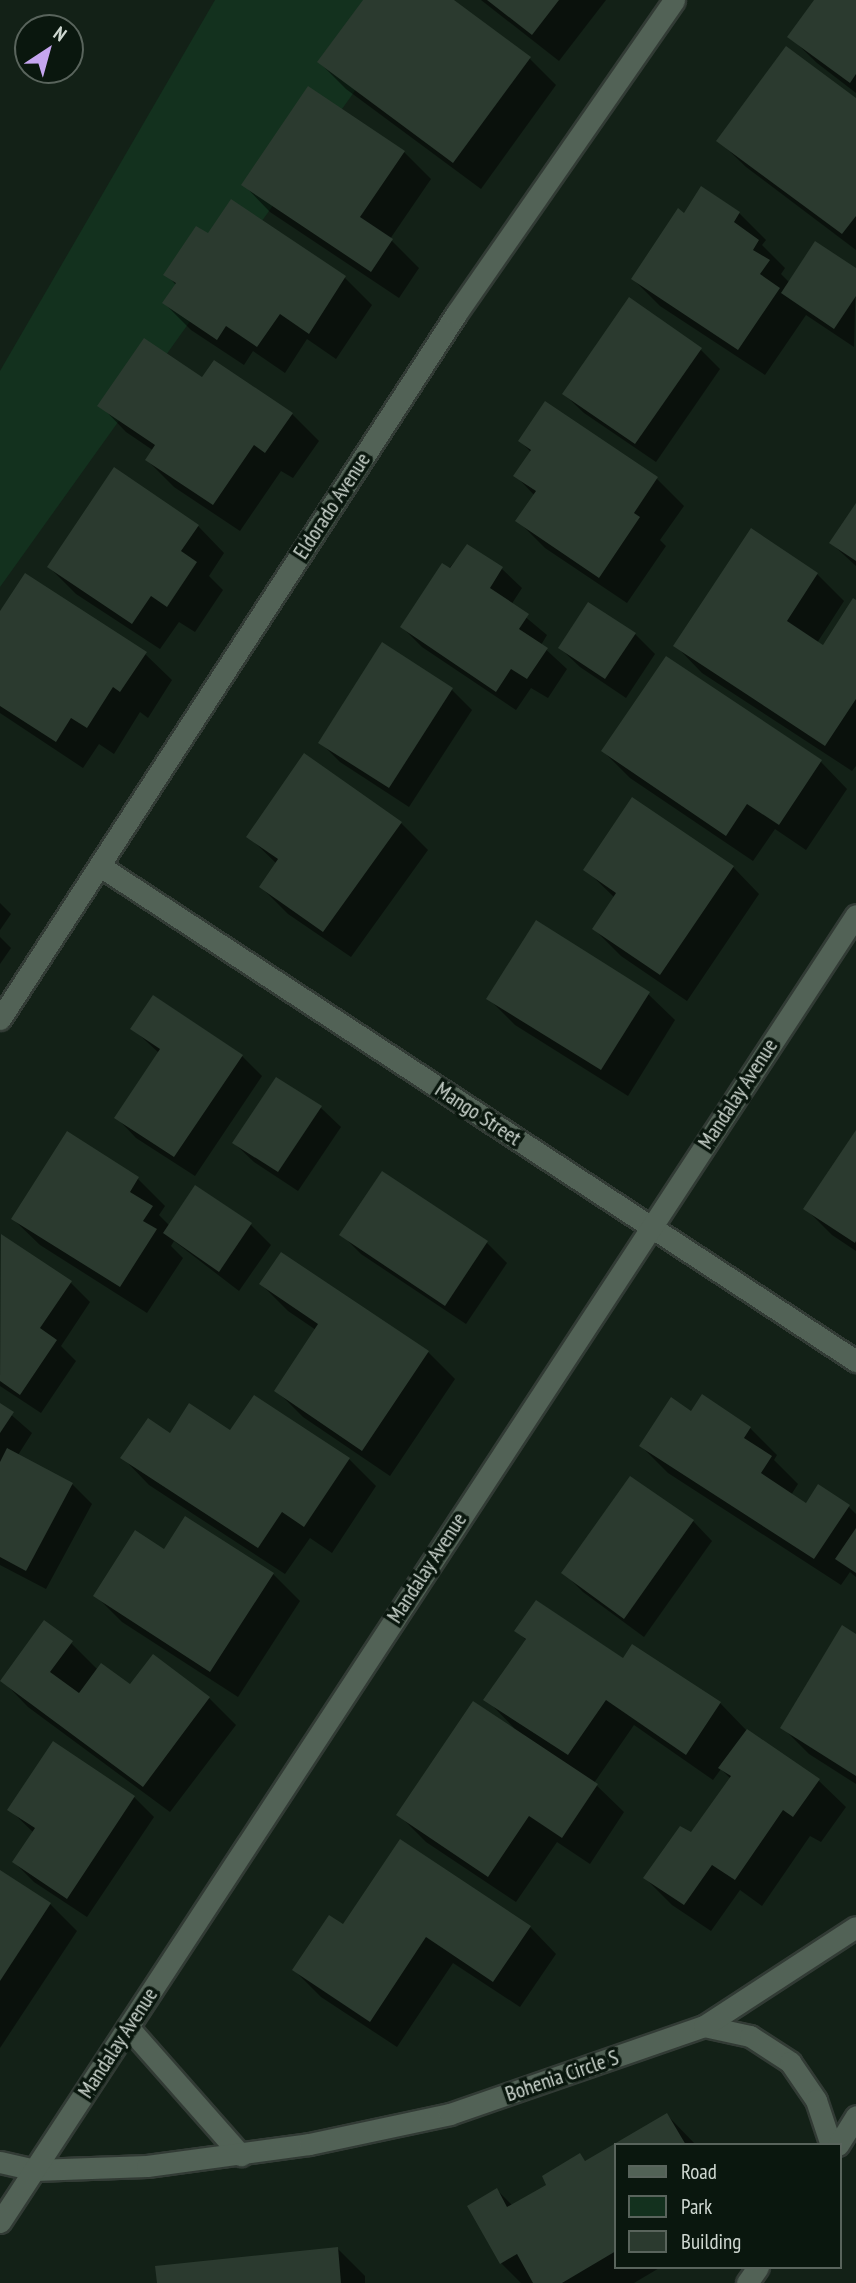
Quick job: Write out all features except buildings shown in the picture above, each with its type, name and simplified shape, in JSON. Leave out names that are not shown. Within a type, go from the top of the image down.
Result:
[{"type":"street","name":"Eldorado Avenue","points":[[0,1019],[456,314],[674,0]]},
{"type":"street","name":"Mango Street","points":[[100,866],[856,1361]]},
{"type":"street","name":"Mandalay Avenue","points":[[0,2222],[856,915]]},
{"type":"street","name":"Bohenia Circle S","points":[[0,2162],[35,2170],[147,2166],[241,2155],[450,2114],[704,2026],[856,1927]]},
{"type":"street","points":[[704,2026],[750,2036],[790,2062],[816,2100],[830,2143]]},
{"type":"street","points":[[128,2027],[241,2155]]},
{"type":"street","points":[[839,2143],[856,2116]]},
{"type":"green space","points":[[215,0],[420,0],[0,587],[0,371]]}]
